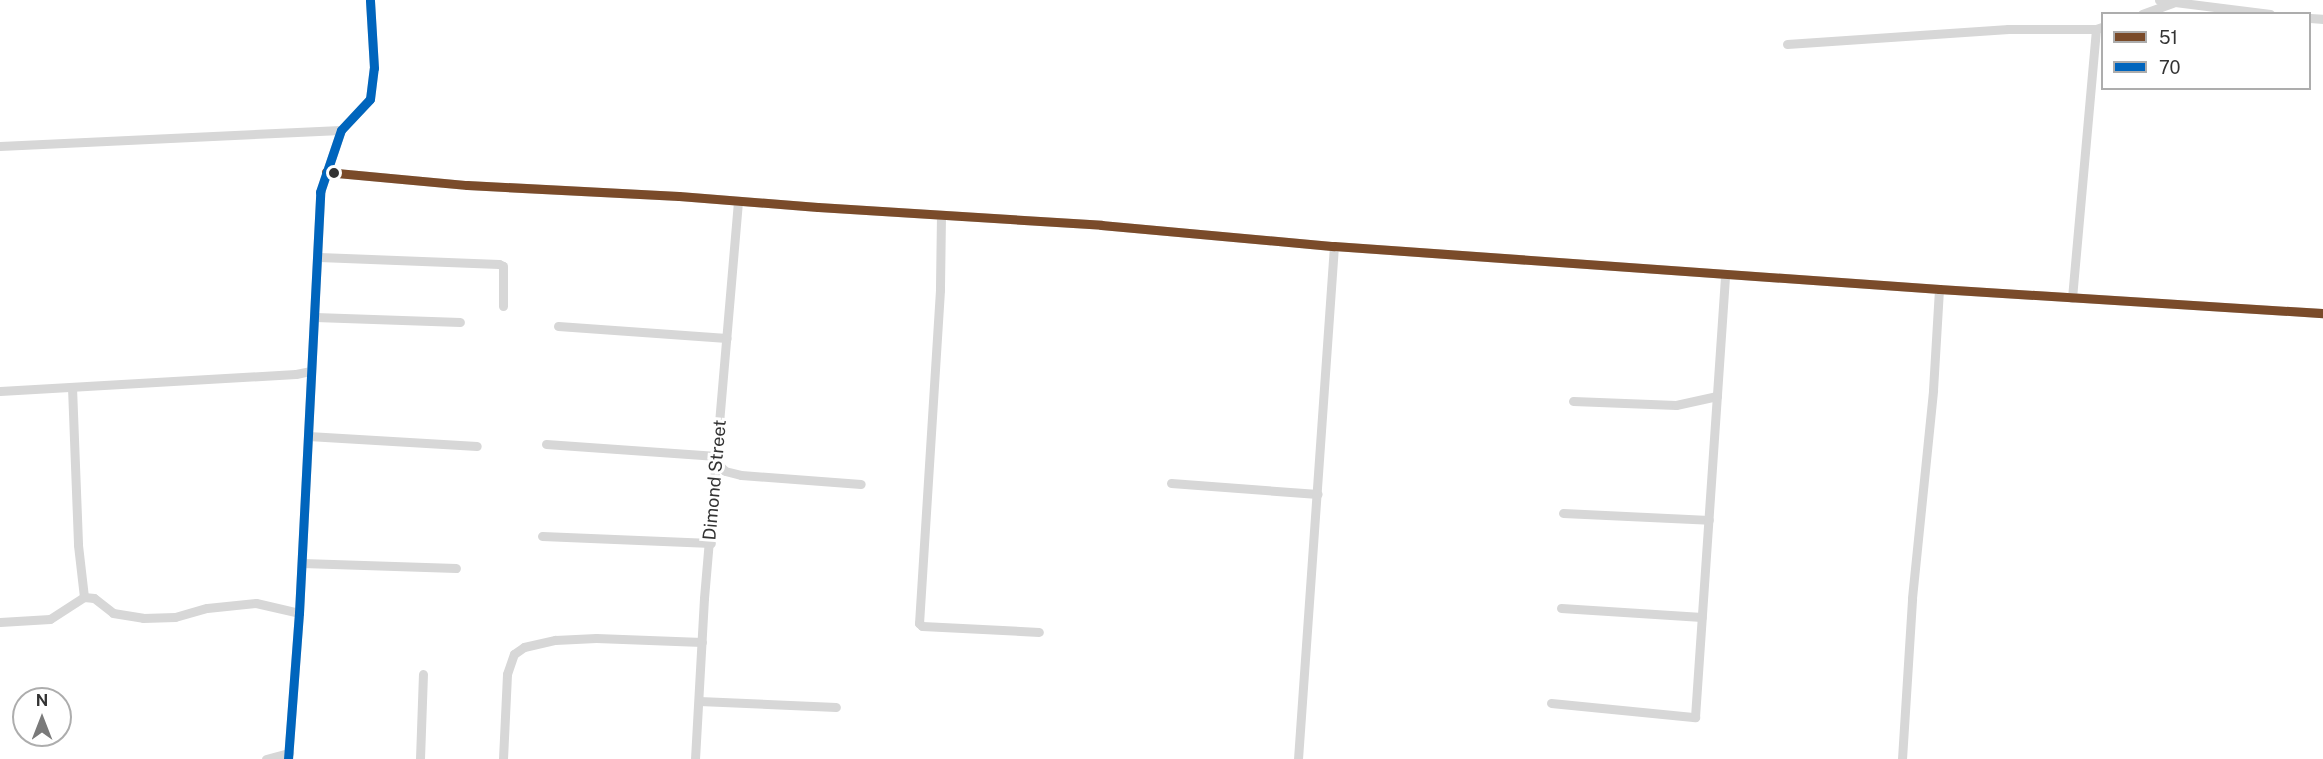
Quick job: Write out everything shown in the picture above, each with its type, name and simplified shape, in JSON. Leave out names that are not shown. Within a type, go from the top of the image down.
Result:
[{"type":"street","points":[[266,759],[289,756],[302,563],[310,371],[319,257],[320,192],[341,130],[370,99],[374,68],[370,0]]},
{"type":"street","points":[[2160,0],[2254,12]]},
{"type":"street","points":[[2148,12],[2175,2]]},
{"type":"street","points":[[1787,44],[2008,30],[2099,28],[2072,298]]},
{"type":"street","points":[[0,146],[341,130]]},
{"type":"street","points":[[326,172],[467,185],[1101,225],[1334,246],[1725,274],[2323,313]]},
{"type":"street","name":"Dimond Street","points":[[695,759],[702,642],[738,201]]},
{"type":"street","points":[[941,215],[939,299],[919,623],[922,626],[1039,632]]},
{"type":"street","points":[[1298,759],[1334,246]]},
{"type":"street","points":[[319,257],[499,264],[503,267],[503,306]]},
{"type":"street","points":[[1551,703],[1695,717],[1725,274]]},
{"type":"street","points":[[1902,759],[1912,598],[1933,390],[1939,289]]},
{"type":"street","points":[[315,317],[460,322]]},
{"type":"street","points":[[558,326],[727,338]]},
{"type":"street","points":[[0,391],[296,374],[310,371]]},
{"type":"street","points":[[72,387],[78,545],[84,597]]},
{"type":"street","points":[[1573,401],[1676,405],[1717,396]]},
{"type":"street","points":[[308,436],[477,446]]},
{"type":"street","points":[[546,444],[717,460],[725,471],[741,476],[861,484]]},
{"type":"street","points":[[1171,483],[1318,494]]},
{"type":"street","points":[[1563,513],[1709,520]]},
{"type":"street","points":[[542,536],[711,543]]},
{"type":"street","points":[[302,563],[456,568]]},
{"type":"street","points":[[0,622],[50,619],[84,597],[94,598],[113,613],[143,618],[175,617],[207,608],[256,603],[299,613]]},
{"type":"street","points":[[1561,608],[1702,617]]},
{"type":"street","points":[[503,759],[507,674],[514,654],[524,647],[555,640],[597,638],[702,642]]},
{"type":"street","points":[[420,759],[423,675]]},
{"type":"street","points":[[699,700],[836,707]]},
{"type":"transit line","name":"70","points":[[288,759],[299,613],[320,192],[341,130],[370,99],[374,68],[370,0]]},
{"type":"transit line","name":"51","points":[[326,172],[467,185],[679,196],[1101,225],[1334,246],[1939,289],[2323,313]]}]
